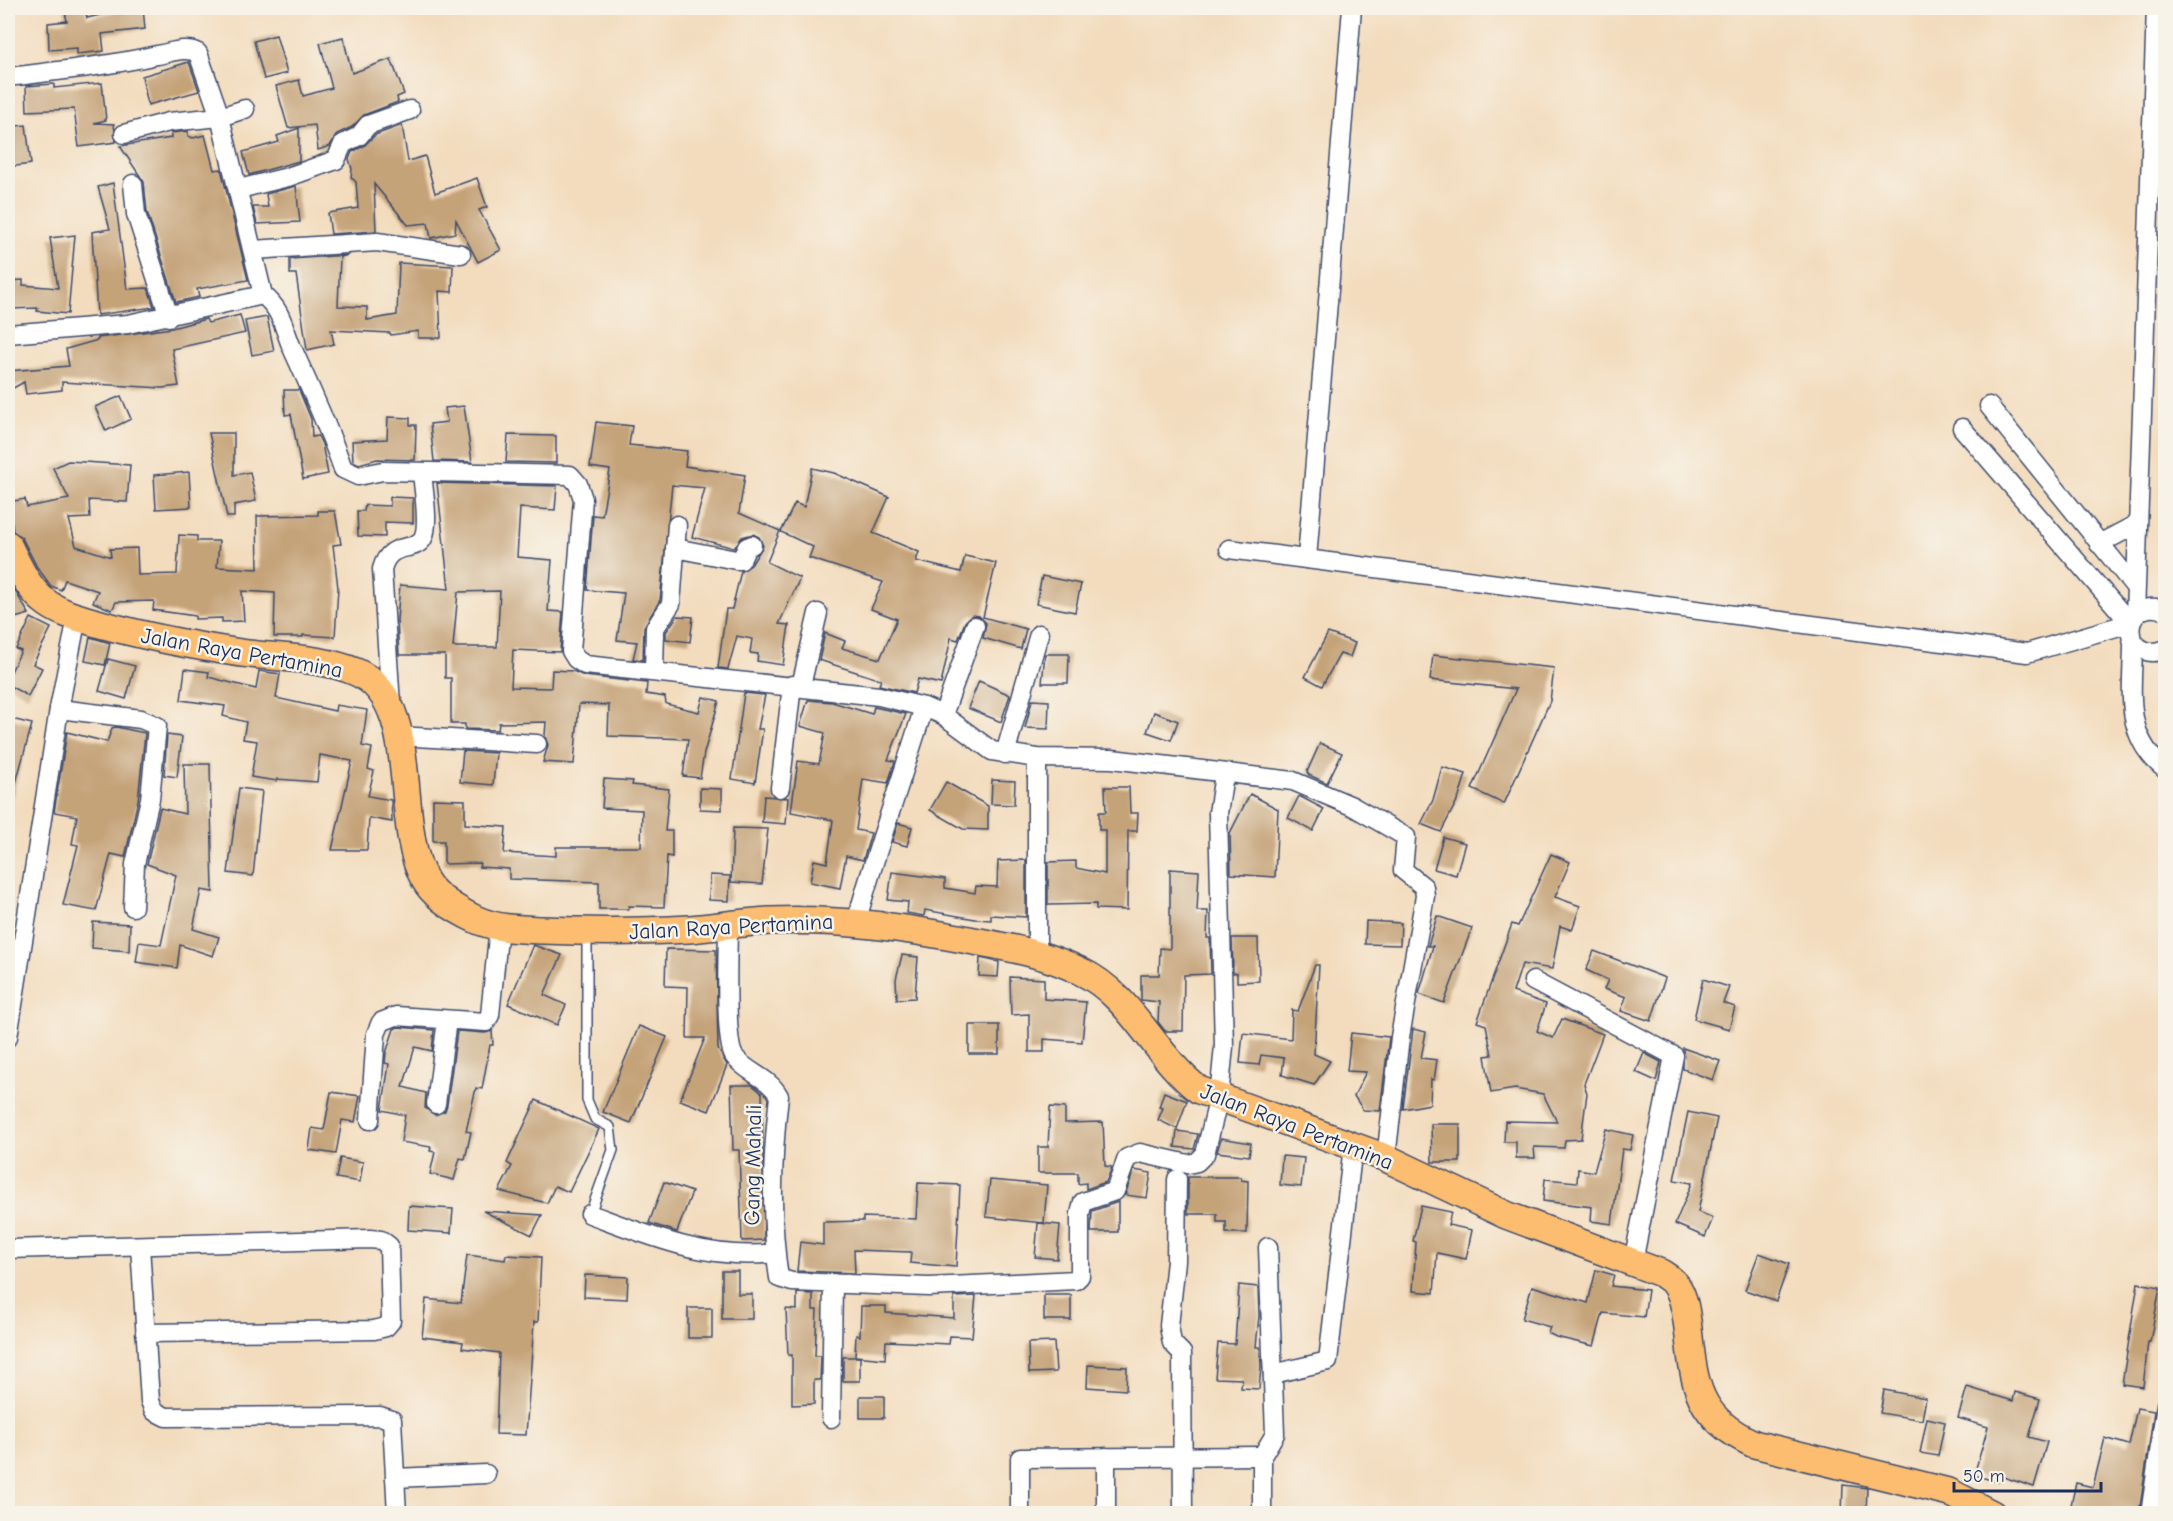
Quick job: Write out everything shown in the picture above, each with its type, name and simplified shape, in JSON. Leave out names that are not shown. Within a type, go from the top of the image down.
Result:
[{"type":"main road","name":"Jalan Raya Pertamina","points":[[8,545],[14,570],[36,594],[46,603],[77,617],[125,630],[239,652],[332,664],[360,673],[380,688],[391,707],[398,736],[411,840],[425,882],[436,894],[477,920],[499,927],[587,932],[769,921],[856,923],[933,933],[1037,953],[1096,979],[1122,1002],[1183,1078],[1198,1090],[1386,1158],[1506,1215],[1661,1273],[1678,1286],[1685,1305],[1693,1373],[1701,1397],[1713,1417],[1731,1434],[1764,1447],[1949,1492],[1992,1514]]},
{"type":"street","points":[[1307,559],[1352,8]]},
{"type":"street","points":[[2156,8],[2135,587],[2133,619],[2129,633],[2133,642],[2131,714],[2143,750],[2166,771]]},
{"type":"street","points":[[8,77],[130,62],[191,49],[198,53],[220,117],[263,295],[280,312],[291,346],[325,417],[343,469],[358,476],[383,471],[570,475],[578,484],[583,499],[571,651],[576,659],[585,665],[879,696],[924,707],[943,716],[992,751],[1005,754],[1037,758],[1112,759],[1224,775],[1293,781],[1352,806],[1406,837],[1403,870],[1424,887],[1425,896],[1400,1037],[1386,1158]]},
{"type":"street","points":[[124,134],[169,122],[220,117],[244,109]]},
{"type":"street","points":[[239,189],[288,177],[336,160],[343,144],[359,136],[368,125],[410,110]]},
{"type":"street","points":[[133,184],[141,232],[169,317]]},
{"type":"street","points":[[253,250],[377,242],[462,254]]},
{"type":"street","points":[[8,334],[128,324],[263,295]]},
{"type":"street","points":[[1989,406],[2135,587]]},
{"type":"street","points":[[1962,428],[2133,619]]},
{"type":"street","points":[[391,707],[382,569],[385,558],[395,549],[419,543],[423,537],[426,522],[422,472]]},
{"type":"street","points":[[2099,544],[2137,524]]},
{"type":"street","points":[[654,671],[655,628],[671,604],[676,525]]},
{"type":"street","points":[[675,548],[741,560],[747,547],[752,545]]},
{"type":"street","points":[[1229,549],[2027,653],[2133,619],[2145,608],[2157,607],[2166,611]]},
{"type":"street","points":[[780,789],[797,686],[818,613]]},
{"type":"street","points":[[8,1037],[59,709],[77,617]]},
{"type":"street","points":[[943,716],[975,626]]},
{"type":"street","points":[[1005,754],[1039,634]]},
{"type":"street","points":[[2133,642],[2149,653],[2163,653]]},
{"type":"street","points":[[856,923],[877,846],[898,792],[924,707]]},
{"type":"street","points":[[59,709],[141,719],[157,726],[148,816],[135,864],[133,907]]},
{"type":"street","points":[[398,736],[537,744]]},
{"type":"street","points":[[1037,758],[1037,953]]},
{"type":"street","points":[[831,1418],[833,1283],[929,1287],[1076,1281],[1080,1276],[1080,1214],[1083,1202],[1115,1191],[1127,1158],[1140,1153],[1188,1164],[1203,1158],[1219,1097],[1224,1047],[1218,813],[1224,775]]},
{"type":"street","name":"Gang Mahali","points":[[728,925],[730,1045],[740,1063],[773,1084],[778,1096],[774,1181],[775,1252],[780,1278],[783,1281],[833,1283]]},
{"type":"street","points":[[370,1120],[376,1034],[381,1022],[396,1016],[486,1022],[490,1015],[499,927]]},
{"type":"street","points":[[1533,981],[1674,1056],[1634,1262]]},
{"type":"street","points":[[436,1104],[447,1020]]},
{"type":"street","points":[[1273,1374],[1328,1361],[1353,1146]]},
{"type":"street","points":[[1177,1179],[1176,1261],[1169,1326],[1172,1343],[1182,1353],[1183,1514]]},
{"type":"street","points":[[590,1214],[671,1245],[749,1256],[775,1252]]},
{"type":"street","points":[[8,1249],[370,1239],[381,1240],[389,1246],[391,1321],[386,1327],[374,1330],[145,1333]]},
{"type":"street","points":[[140,1246],[150,1401],[154,1411],[166,1417],[380,1416],[392,1420],[397,1514]]},
{"type":"street","points":[[1262,1514],[1262,1456],[1275,1434],[1268,1247]]},
{"type":"street","points":[[2150,1514],[2166,1405]]},
{"type":"street","points":[[1020,1514],[1020,1458],[1262,1456]]},
{"type":"street","points":[[1106,1457],[1106,1514]]},
{"type":"street","points":[[395,1478],[486,1474]]},
{"type":"lane","points":[[587,932],[587,1100],[595,1119],[610,1127],[613,1150],[590,1214]]},
{"type":"building","points":[[64,8],[85,8],[87,18],[121,10],[120,8],[143,8],[145,29],[102,34],[104,51],[77,54],[77,48],[49,50],[48,23],[67,21]]},
{"type":"building","points":[[276,35],[287,73],[264,79],[254,41]]},
{"type":"building","points":[[343,37],[352,73],[391,59],[404,94],[397,97],[398,102],[364,115],[352,127],[337,134],[330,146],[318,150],[315,125],[288,128],[276,86],[299,80],[303,96],[332,88],[320,43]]},
{"type":"building","points":[[189,62],[199,91],[148,105],[142,76]]},
{"type":"building","points":[[102,83],[106,120],[94,123],[114,124],[116,142],[79,147],[74,109],[27,111],[26,86],[54,84],[54,88]]},
{"type":"building","points":[[26,125],[31,164],[8,167],[8,127]]},
{"type":"building","points":[[402,125],[408,161],[425,156],[435,193],[477,178],[487,207],[479,210],[501,250],[478,262],[456,220],[455,233],[431,238],[428,223],[408,225],[374,184],[376,231],[331,234],[328,213],[358,208],[356,182],[351,177],[352,169],[349,159],[352,152],[364,146],[375,135]]},
{"type":"building","points":[[299,128],[299,161],[249,175],[243,152],[279,142],[277,136]]},
{"type":"building","points":[[188,131],[188,136],[193,138],[205,135],[214,170],[221,169],[248,280],[197,289],[199,297],[176,302],[147,212],[144,182],[120,146],[171,138],[171,133]]},
{"type":"building","points":[[113,183],[127,289],[148,288],[154,307],[97,315],[92,232],[110,229],[98,187]]},
{"type":"building","points":[[296,186],[300,222],[257,224],[253,207],[268,207],[266,194]]},
{"type":"building","points":[[75,235],[68,314],[37,311],[38,308],[8,309],[8,281],[23,280],[23,285],[58,288],[50,238]]},
{"type":"building","points":[[349,255],[340,257],[338,306],[367,307],[367,320],[397,315],[399,263],[453,266],[452,292],[439,291],[441,338],[418,338],[418,331],[391,335],[390,333],[331,330],[334,344],[307,350],[296,274],[290,274],[290,259]]},
{"type":"building","points":[[240,315],[245,333],[172,349],[179,386],[162,388],[62,382],[62,390],[26,394],[24,382],[8,391],[8,371],[69,366],[66,349],[98,340],[98,338],[172,328],[206,319],[208,323]]},
{"type":"building","points":[[267,317],[274,351],[252,355],[245,321]]},
{"type":"building","points":[[284,390],[299,390],[311,419],[312,437],[318,436],[322,444],[328,474],[303,479],[291,414],[285,415]]},
{"type":"building","points":[[121,396],[131,419],[106,431],[95,407]]},
{"type":"building","points":[[464,406],[472,462],[434,461],[430,424],[447,422],[445,408]]},
{"type":"building","points":[[388,417],[410,418],[410,425],[416,425],[415,460],[377,459],[359,464],[353,461],[352,441],[387,439]]},
{"type":"building","points":[[596,422],[632,426],[629,445],[687,451],[685,466],[745,475],[739,513],[780,531],[767,562],[800,578],[779,624],[789,625],[783,665],[757,661],[758,654],[750,653],[752,639],[737,636],[728,669],[718,668],[726,609],[732,609],[741,571],[751,565],[763,546],[759,537],[753,534],[742,537],[734,548],[692,537],[705,488],[672,485],[660,600],[644,627],[643,660],[633,659],[637,642],[617,640],[624,593],[587,590],[593,515],[602,516],[610,470],[590,467]]},
{"type":"building","points":[[209,433],[234,433],[234,475],[250,472],[256,501],[234,505],[234,517],[227,517]]},
{"type":"building","points":[[508,435],[556,436],[556,463],[506,462]]},
{"type":"building","points":[[68,461],[130,465],[127,502],[89,500],[90,518],[69,519],[76,546],[111,557],[110,549],[137,548],[138,575],[177,574],[179,535],[197,536],[197,541],[219,541],[217,567],[258,569],[257,516],[318,515],[318,511],[335,511],[341,544],[333,545],[338,588],[335,637],[303,635],[303,637],[274,637],[275,593],[242,591],[244,621],[222,622],[222,618],[195,619],[195,616],[153,610],[154,601],[116,602],[112,610],[93,602],[98,591],[65,580],[61,590],[51,586],[37,567],[22,538],[13,531],[12,523],[8,524],[8,502],[25,499],[27,507],[69,499],[53,468]]},
{"type":"building","points":[[812,468],[834,473],[889,497],[873,533],[919,552],[916,561],[961,572],[965,556],[996,563],[983,617],[1026,629],[1021,649],[983,638],[986,623],[979,616],[972,615],[965,622],[958,640],[951,638],[941,684],[918,679],[914,693],[879,685],[881,680],[819,660],[825,633],[845,641],[842,648],[880,659],[897,619],[871,609],[883,582],[809,558],[813,547],[781,532],[795,503],[804,507]]},
{"type":"building","points":[[189,472],[191,507],[156,509],[154,475]]},
{"type":"building","points":[[437,483],[557,486],[555,510],[520,508],[517,557],[552,560],[548,611],[563,612],[560,652],[513,650],[511,687],[551,688],[552,670],[573,671],[584,676],[647,683],[646,694],[665,697],[666,704],[699,712],[703,697],[719,701],[704,753],[700,778],[683,776],[688,739],[608,736],[609,705],[579,704],[574,764],[543,762],[548,745],[545,736],[546,722],[499,723],[498,730],[465,729],[465,724],[451,724],[451,678],[445,678],[445,655],[399,655],[397,620],[400,585],[449,589]],"holes":[[[500,591],[497,647],[453,647],[458,592]]]},
{"type":"building","points":[[390,497],[413,498],[413,523],[385,522],[385,537],[358,536],[357,511],[364,511],[365,505],[390,506]]},
{"type":"building","points":[[1042,576],[1081,584],[1075,612],[1036,604]]},
{"type":"building","points":[[8,579],[29,614],[8,620]]},
{"type":"building","points":[[677,616],[693,617],[690,642],[666,639],[666,632]]},
{"type":"building","points":[[31,618],[51,628],[33,664],[42,668],[28,696],[8,685],[8,678],[21,651],[16,649]]},
{"type":"building","points":[[1328,633],[1355,643],[1350,657],[1340,654],[1322,686],[1305,677]]},
{"type":"building","points":[[90,637],[110,643],[105,665],[85,661]]},
{"type":"building","points":[[1045,654],[1069,654],[1068,683],[1042,683]]},
{"type":"building","points":[[1433,655],[1554,668],[1550,701],[1504,804],[1472,789],[1516,689],[1430,680]]},
{"type":"building","points":[[108,659],[135,666],[126,699],[99,691]]},
{"type":"building","points":[[185,669],[209,672],[208,677],[256,689],[259,671],[280,674],[276,698],[335,711],[336,705],[367,710],[362,746],[372,748],[368,769],[374,771],[368,796],[391,800],[392,822],[369,818],[367,850],[332,850],[352,761],[320,755],[317,782],[277,779],[277,781],[251,777],[257,741],[243,739],[246,722],[223,716],[225,706],[181,700]]},
{"type":"building","points":[[979,681],[1010,695],[1001,722],[968,708]]},
{"type":"building","points":[[744,693],[765,695],[758,729],[763,729],[755,783],[732,779]]},
{"type":"building","points":[[808,700],[832,702],[872,714],[874,707],[906,714],[888,760],[895,761],[888,783],[863,779],[856,830],[871,833],[863,860],[846,856],[840,888],[810,882],[814,860],[827,863],[833,820],[791,812],[798,761],[819,764],[825,733],[800,726]]},
{"type":"building","points":[[1032,700],[1049,701],[1048,729],[1025,728]]},
{"type":"building","points":[[1154,712],[1178,721],[1171,740],[1147,732]]},
{"type":"building","points":[[8,718],[32,724],[11,801],[8,801]]},
{"type":"building","points":[[112,728],[145,733],[138,800],[125,857],[111,854],[96,911],[63,905],[78,845],[72,844],[77,816],[54,812],[67,732],[107,742]]},
{"type":"building","points":[[167,735],[182,737],[177,777],[164,775]]},
{"type":"building","points":[[1320,743],[1342,753],[1327,783],[1307,772]]},
{"type":"building","points":[[463,751],[496,753],[493,785],[460,782]]},
{"type":"building","points":[[184,764],[210,764],[213,892],[201,890],[193,929],[219,937],[213,956],[180,945],[177,968],[136,962],[139,942],[161,945],[176,875],[147,864],[160,808],[185,814]]},
{"type":"building","points":[[1442,767],[1466,774],[1459,797],[1441,832],[1421,824],[1433,800]]},
{"type":"building","points":[[604,779],[633,781],[632,785],[669,789],[665,831],[672,831],[672,857],[667,856],[664,907],[629,906],[629,909],[599,909],[599,882],[509,879],[509,869],[479,867],[480,863],[444,864],[444,841],[433,841],[433,799],[465,800],[465,824],[506,827],[504,853],[556,856],[556,847],[641,847],[642,810],[602,808]]},
{"type":"building","points":[[992,780],[1015,781],[1014,805],[991,804]]},
{"type":"building","points":[[946,782],[988,806],[988,830],[963,829],[930,810]]},
{"type":"building","points":[[1105,787],[1129,787],[1130,813],[1138,813],[1137,831],[1128,831],[1127,910],[1096,909],[1096,904],[1048,905],[1048,862],[1076,861],[1076,868],[1105,874],[1105,830],[1099,830],[1099,812],[1106,812]]},
{"type":"building","points":[[239,788],[262,791],[253,876],[228,873]]},
{"type":"building","points":[[700,788],[722,789],[722,810],[700,809]]},
{"type":"building","points":[[1250,794],[1278,809],[1275,877],[1231,874],[1230,833]]},
{"type":"building","points":[[764,796],[788,798],[786,824],[762,822]]},
{"type":"building","points":[[1299,796],[1324,809],[1313,831],[1288,818]]},
{"type":"building","points":[[898,823],[912,827],[907,846],[892,842]]},
{"type":"building","points":[[733,828],[768,829],[762,884],[731,882]]},
{"type":"building","points":[[1443,837],[1465,843],[1456,875],[1434,869]]},
{"type":"building","points":[[1551,854],[1570,862],[1555,897],[1580,906],[1572,930],[1560,926],[1552,969],[1522,964],[1513,992],[1546,1004],[1537,1031],[1553,1038],[1562,1019],[1603,1034],[1584,1084],[1587,1093],[1581,1139],[1565,1140],[1564,1148],[1534,1147],[1535,1158],[1516,1158],[1516,1142],[1504,1142],[1505,1121],[1557,1122],[1543,1094],[1515,1089],[1491,1093],[1485,1056],[1492,1055],[1486,1025],[1477,1022],[1512,924],[1518,926]]},
{"type":"building","points":[[1026,860],[1026,917],[991,915],[991,920],[975,919],[925,910],[924,916],[907,913],[908,902],[888,900],[892,872],[945,879],[945,888],[975,893],[976,886],[997,887],[998,861]]},
{"type":"building","points":[[1170,869],[1199,871],[1197,911],[1208,911],[1207,938],[1210,938],[1211,974],[1184,975],[1183,1031],[1165,1031],[1158,1022],[1159,1002],[1141,1000],[1141,975],[1159,975],[1160,948],[1170,949]]},
{"type":"building","points":[[710,875],[730,876],[729,901],[709,900]]},
{"type":"building","points":[[1437,916],[1472,928],[1444,1003],[1419,994],[1433,946],[1428,946]]},
{"type":"building","points":[[1366,921],[1401,923],[1400,945],[1365,944]]},
{"type":"building","points":[[93,922],[130,924],[129,951],[92,948]]},
{"type":"building","points":[[1232,938],[1258,938],[1259,981],[1237,982],[1237,973],[1233,973]]},
{"type":"building","points":[[533,945],[562,955],[544,995],[566,1005],[557,1025],[508,1004]]},
{"type":"building","points":[[666,949],[716,950],[718,1049],[727,1065],[709,1111],[680,1100],[705,1038],[687,1038],[688,987],[665,986]]},
{"type":"building","points":[[1594,951],[1665,978],[1651,1021],[1621,1011],[1626,997],[1604,989],[1608,980],[1586,970]]},
{"type":"building","points":[[902,955],[918,957],[915,998],[897,999],[896,979]]},
{"type":"building","points":[[980,958],[999,962],[998,977],[979,976]]},
{"type":"building","points":[[1315,965],[1319,965],[1314,1054],[1330,1061],[1314,1085],[1282,1075],[1284,1058],[1261,1055],[1259,1065],[1240,1063],[1243,1033],[1291,1039],[1292,1010],[1298,1011]]},
{"type":"building","points":[[1010,977],[1044,979],[1044,999],[1086,1002],[1082,1042],[1044,1039],[1044,1052],[1029,1052],[1029,1014],[1011,1015]]},
{"type":"building","points":[[1703,979],[1729,987],[1723,1003],[1735,1007],[1729,1029],[1694,1019]]},
{"type":"building","points":[[969,1025],[999,1025],[999,1054],[969,1054]]},
{"type":"building","points":[[639,1026],[667,1037],[631,1123],[603,1112]]},
{"type":"building","points":[[398,1027],[434,1030],[432,1051],[415,1047],[403,1087],[426,1093],[425,1108],[435,1115],[445,1111],[447,1105],[457,1031],[485,1033],[492,1031],[493,1045],[490,1045],[482,1089],[476,1088],[466,1131],[471,1132],[465,1159],[460,1158],[454,1180],[430,1174],[435,1152],[430,1151],[431,1147],[401,1142],[405,1115],[382,1110],[389,1064],[385,1063],[386,1053],[394,1029]]},
{"type":"building","points":[[1413,1029],[1426,1032],[1421,1058],[1437,1060],[1434,1080],[1431,1079],[1430,1104],[1403,1109]]},
{"type":"building","points":[[1351,1033],[1389,1037],[1380,1111],[1363,1110],[1354,1096],[1366,1072],[1347,1071]]},
{"type":"building","points":[[1683,1048],[1720,1061],[1713,1080],[1683,1069]]},
{"type":"building","points":[[1644,1053],[1661,1062],[1656,1081],[1636,1072]]},
{"type":"building","points":[[731,1085],[752,1085],[762,1093],[764,1240],[742,1241],[739,1150],[733,1150]]},
{"type":"building","points":[[331,1092],[360,1096],[355,1122],[342,1120],[336,1154],[309,1150],[312,1128],[324,1130]]},
{"type":"building","points":[[1164,1092],[1187,1101],[1177,1129],[1158,1120],[1163,1108],[1159,1107]]},
{"type":"building","points":[[536,1100],[599,1129],[569,1192],[555,1186],[547,1203],[499,1191],[512,1166],[507,1163]]},
{"type":"building","points":[[1050,1107],[1065,1108],[1065,1123],[1103,1122],[1105,1166],[1112,1167],[1106,1182],[1086,1189],[1086,1183],[1078,1184],[1078,1173],[1038,1173],[1038,1147],[1048,1147]]},
{"type":"building","points":[[1688,1112],[1717,1118],[1698,1212],[1713,1218],[1705,1237],[1675,1224],[1692,1183],[1674,1180]]},
{"type":"building","points":[[1431,1124],[1460,1124],[1460,1162],[1432,1162]]},
{"type":"building","points":[[1606,1129],[1633,1135],[1630,1150],[1622,1149],[1612,1224],[1591,1221],[1592,1207],[1543,1201],[1545,1179],[1577,1182],[1578,1169],[1594,1172]]},
{"type":"building","points":[[1177,1131],[1198,1134],[1194,1149],[1175,1147]]},
{"type":"building","points":[[1221,1138],[1251,1143],[1249,1156],[1217,1152]]},
{"type":"building","points":[[1282,1156],[1304,1158],[1301,1187],[1280,1185]]},
{"type":"building","points":[[340,1158],[363,1162],[360,1182],[336,1178]]},
{"type":"building","points":[[1134,1170],[1151,1173],[1147,1198],[1125,1195]]},
{"type":"building","points":[[1188,1177],[1241,1177],[1241,1180],[1248,1181],[1247,1233],[1226,1233],[1226,1222],[1217,1222],[1217,1214],[1188,1214]]},
{"type":"building","points":[[990,1180],[1047,1185],[1044,1223],[986,1217]]},
{"type":"building","points":[[664,1182],[692,1192],[677,1232],[649,1223]]},
{"type":"building","points":[[918,1183],[960,1185],[956,1267],[910,1263],[911,1252],[854,1250],[855,1273],[797,1271],[800,1242],[823,1245],[823,1222],[863,1221],[863,1217],[916,1219]]},
{"type":"building","points":[[1118,1202],[1118,1232],[1091,1232],[1092,1211]]},
{"type":"building","points":[[409,1206],[453,1209],[451,1233],[408,1230]]},
{"type":"building","points":[[1421,1206],[1451,1212],[1448,1225],[1472,1230],[1466,1259],[1437,1253],[1434,1293],[1413,1291],[1416,1242],[1413,1241]]},
{"type":"building","points":[[483,1211],[542,1215],[532,1235]]},
{"type":"building","points":[[1038,1223],[1060,1225],[1057,1259],[1035,1257]]},
{"type":"building","points":[[1759,1253],[1789,1264],[1776,1301],[1745,1290]]},
{"type":"building","points":[[467,1255],[505,1260],[506,1255],[541,1257],[538,1322],[534,1322],[526,1435],[496,1434],[499,1353],[462,1348],[463,1342],[422,1337],[426,1299],[461,1303]]},
{"type":"building","points":[[1596,1270],[1614,1275],[1611,1286],[1648,1290],[1644,1317],[1603,1313],[1594,1346],[1556,1337],[1548,1333],[1550,1327],[1522,1319],[1532,1286],[1588,1303]]},
{"type":"building","points":[[722,1271],[738,1271],[738,1294],[752,1294],[752,1319],[722,1319]]},
{"type":"building","points":[[585,1275],[628,1277],[627,1299],[584,1297]]},
{"type":"building","points":[[2138,1283],[2160,1287],[2150,1342],[2148,1342],[2143,1387],[2122,1384]]},
{"type":"building","points":[[1239,1285],[1258,1287],[1259,1316],[1256,1347],[1260,1347],[1259,1389],[1241,1388],[1242,1379],[1215,1378],[1218,1343],[1235,1344]]},
{"type":"building","points":[[797,1293],[813,1294],[813,1310],[817,1310],[815,1356],[821,1356],[820,1380],[814,1380],[814,1404],[792,1405],[792,1355],[788,1355],[786,1309],[797,1310]]},
{"type":"building","points":[[1044,1295],[1071,1295],[1071,1320],[1044,1320]]},
{"type":"building","points":[[976,1296],[972,1337],[950,1336],[949,1344],[886,1341],[885,1359],[855,1356],[856,1335],[860,1336],[861,1306],[886,1306],[886,1313],[954,1318],[954,1297]]},
{"type":"building","points":[[688,1308],[712,1308],[712,1338],[688,1338]]},
{"type":"building","points":[[1054,1342],[1056,1372],[1029,1373],[1028,1343]]},
{"type":"building","points":[[843,1357],[860,1357],[860,1381],[843,1381]]},
{"type":"building","points":[[1088,1365],[1127,1367],[1126,1390],[1087,1387]]},
{"type":"building","points":[[1967,1387],[2013,1401],[2015,1392],[2040,1399],[2029,1437],[2047,1442],[2034,1487],[2000,1476],[1998,1482],[1974,1475],[1988,1427],[1958,1418]]},
{"type":"building","points":[[1884,1390],[1926,1398],[1922,1420],[1880,1413]]},
{"type":"building","points":[[860,1396],[884,1396],[884,1418],[860,1418]]},
{"type":"building","points":[[2137,1408],[2154,1411],[2139,1514],[2069,1514],[2076,1483],[2093,1487],[2105,1438],[2129,1445]]},
{"type":"building","points":[[1927,1418],[1945,1422],[1938,1456],[1920,1453]]},
{"type":"building","points":[[1843,1485],[1867,1488],[1866,1514],[1842,1514]]}]
